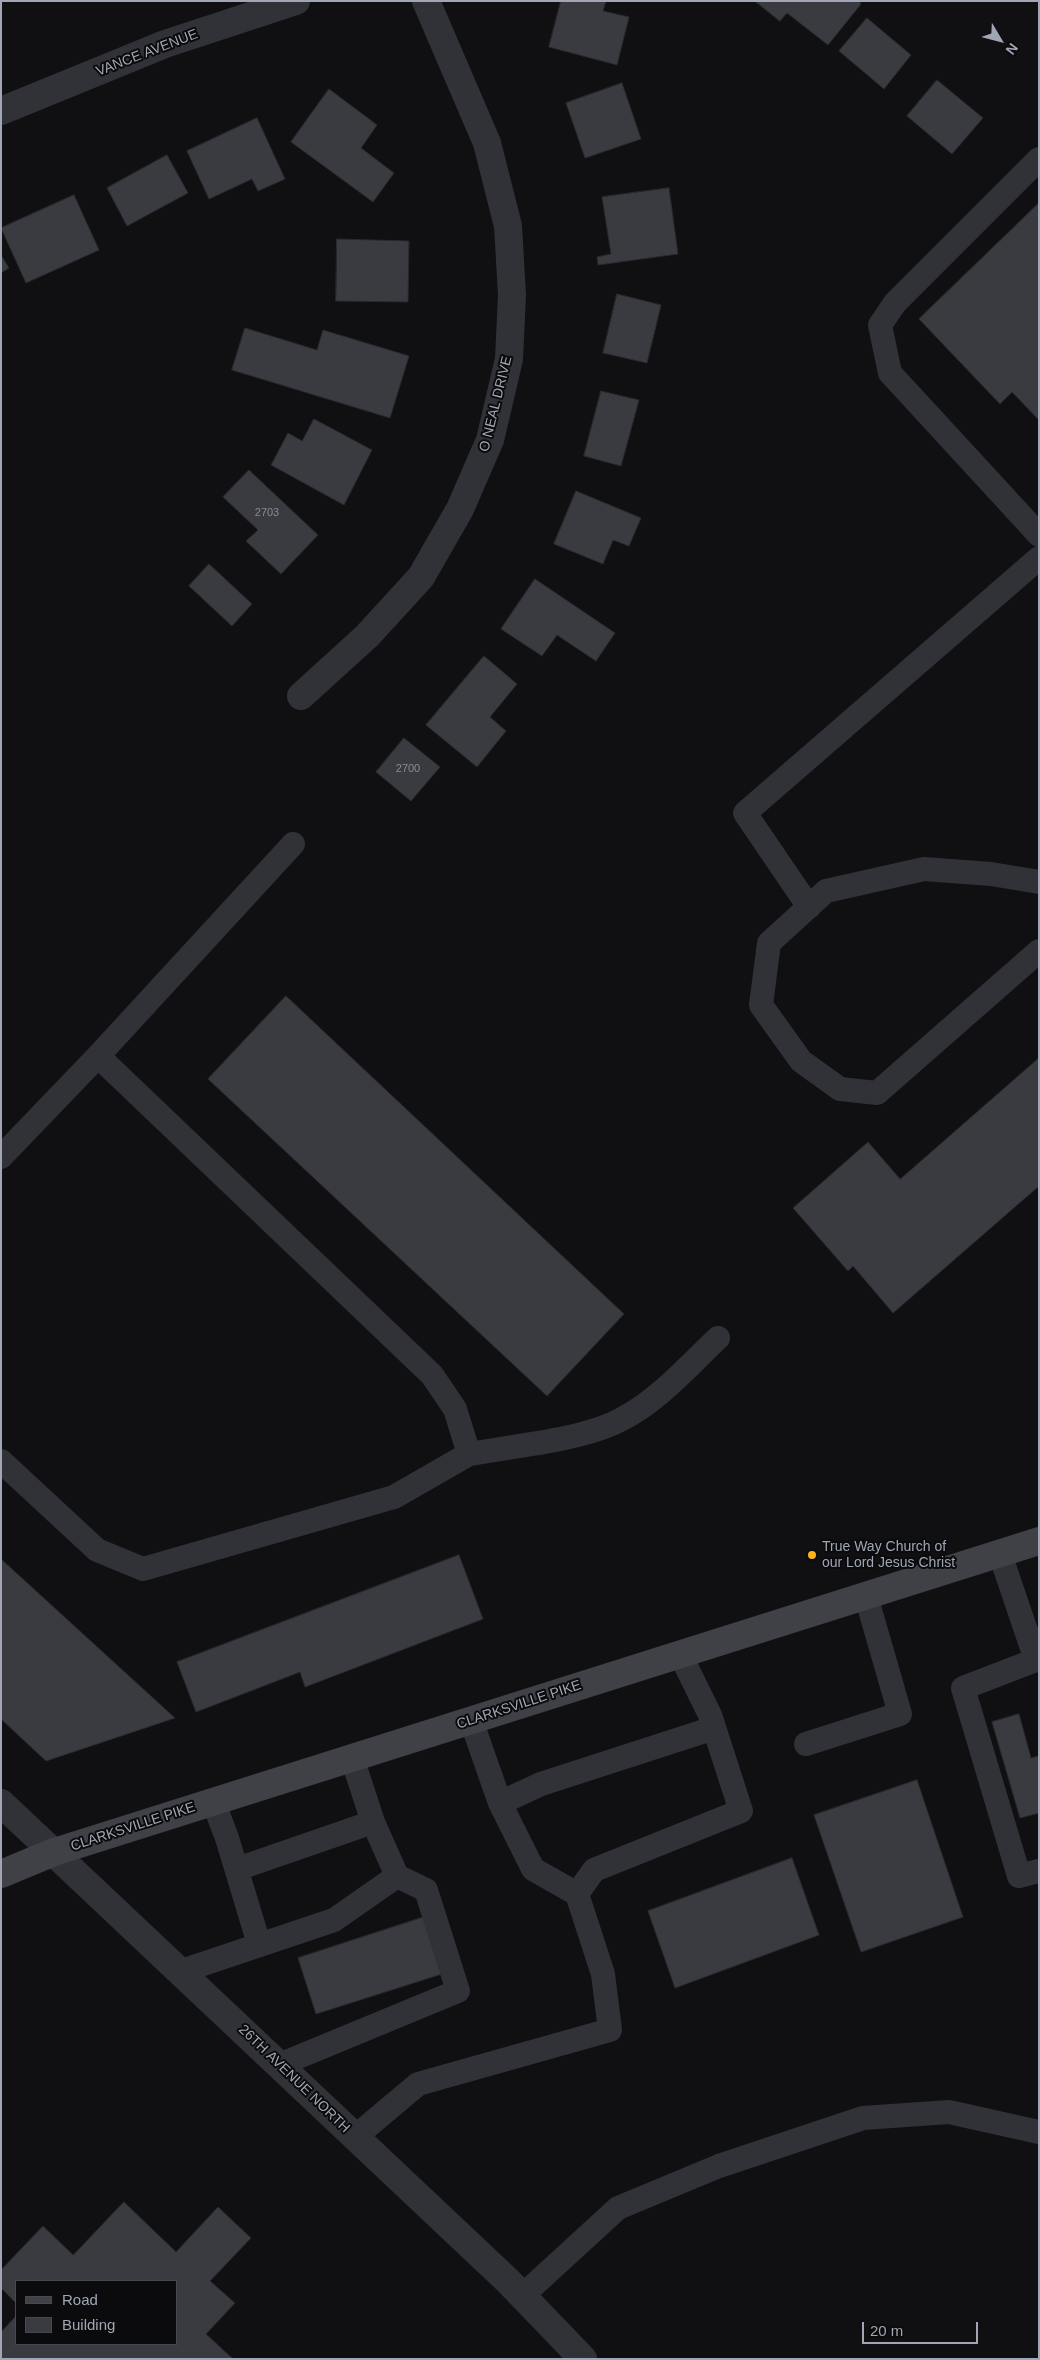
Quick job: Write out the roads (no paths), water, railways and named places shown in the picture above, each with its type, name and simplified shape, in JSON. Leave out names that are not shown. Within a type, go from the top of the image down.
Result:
[{"type":"main road","name":"CLARKSVILLE PIKE","points":[[1,1874],[54,1852],[1039,1541]]},
{"type":"street","name":"VANCE AVENUE","points":[[1,111],[165,44],[296,1]]},
{"type":"street","name":"O NEAL DRIVE","points":[[301,696],[367,636],[421,577],[460,509],[490,440],[509,360],[512,295],[508,226],[487,144],[426,1]]},
{"type":"street","name":"26TH AVENUE NORTH","points":[[1,1803],[182,1971],[522,2296],[584,2359]]},
{"type":"lane","points":[[1039,159],[895,303],[880,325],[890,373],[1039,535]]},
{"type":"lane","points":[[809,907],[745,813],[1039,558]]},
{"type":"lane","points":[[1,1157],[98,1056],[293,844]]},
{"type":"lane","points":[[1039,882],[992,874],[924,869],[826,892],[769,943],[761,1005],[801,1061],[840,1089],[877,1093],[1039,951]]},
{"type":"lane","points":[[98,1056],[432,1375],[455,1409],[469,1454]]},
{"type":"lane","points":[[1,1461],[97,1550],[142,1569],[394,1498],[469,1454],[586,1433],[621,1420],[655,1397],[718,1338]]},
{"type":"lane","points":[[1000,1554],[1037,1660],[963,1688],[1019,1876],[1039,1871]]},
{"type":"lane","points":[[806,1744],[900,1714],[866,1596]]},
{"type":"lane","points":[[577,1894],[594,1870],[741,1811],[710,1715],[680,1654]]},
{"type":"lane","points":[[355,2137],[418,2084],[610,2030],[603,1974],[577,1894],[533,1869],[500,1804],[471,1720]]},
{"type":"lane","points":[[500,1804],[541,1784],[714,1728]]},
{"type":"lane","points":[[279,2065],[458,1991],[426,1890],[397,1876],[373,1822],[352,1758]]},
{"type":"lane","points":[[213,1802],[259,1944]]},
{"type":"lane","points":[[236,1869],[373,1822]]},
{"type":"lane","points":[[182,1971],[334,1920],[397,1876]]},
{"type":"lane","points":[[522,2296],[618,2208],[719,2166],[863,2118],[949,2112],[1039,2132]]},
{"type":"place","name":"True Way Church of our Lord Jesus Christ","points":[[812,1555]]}]
